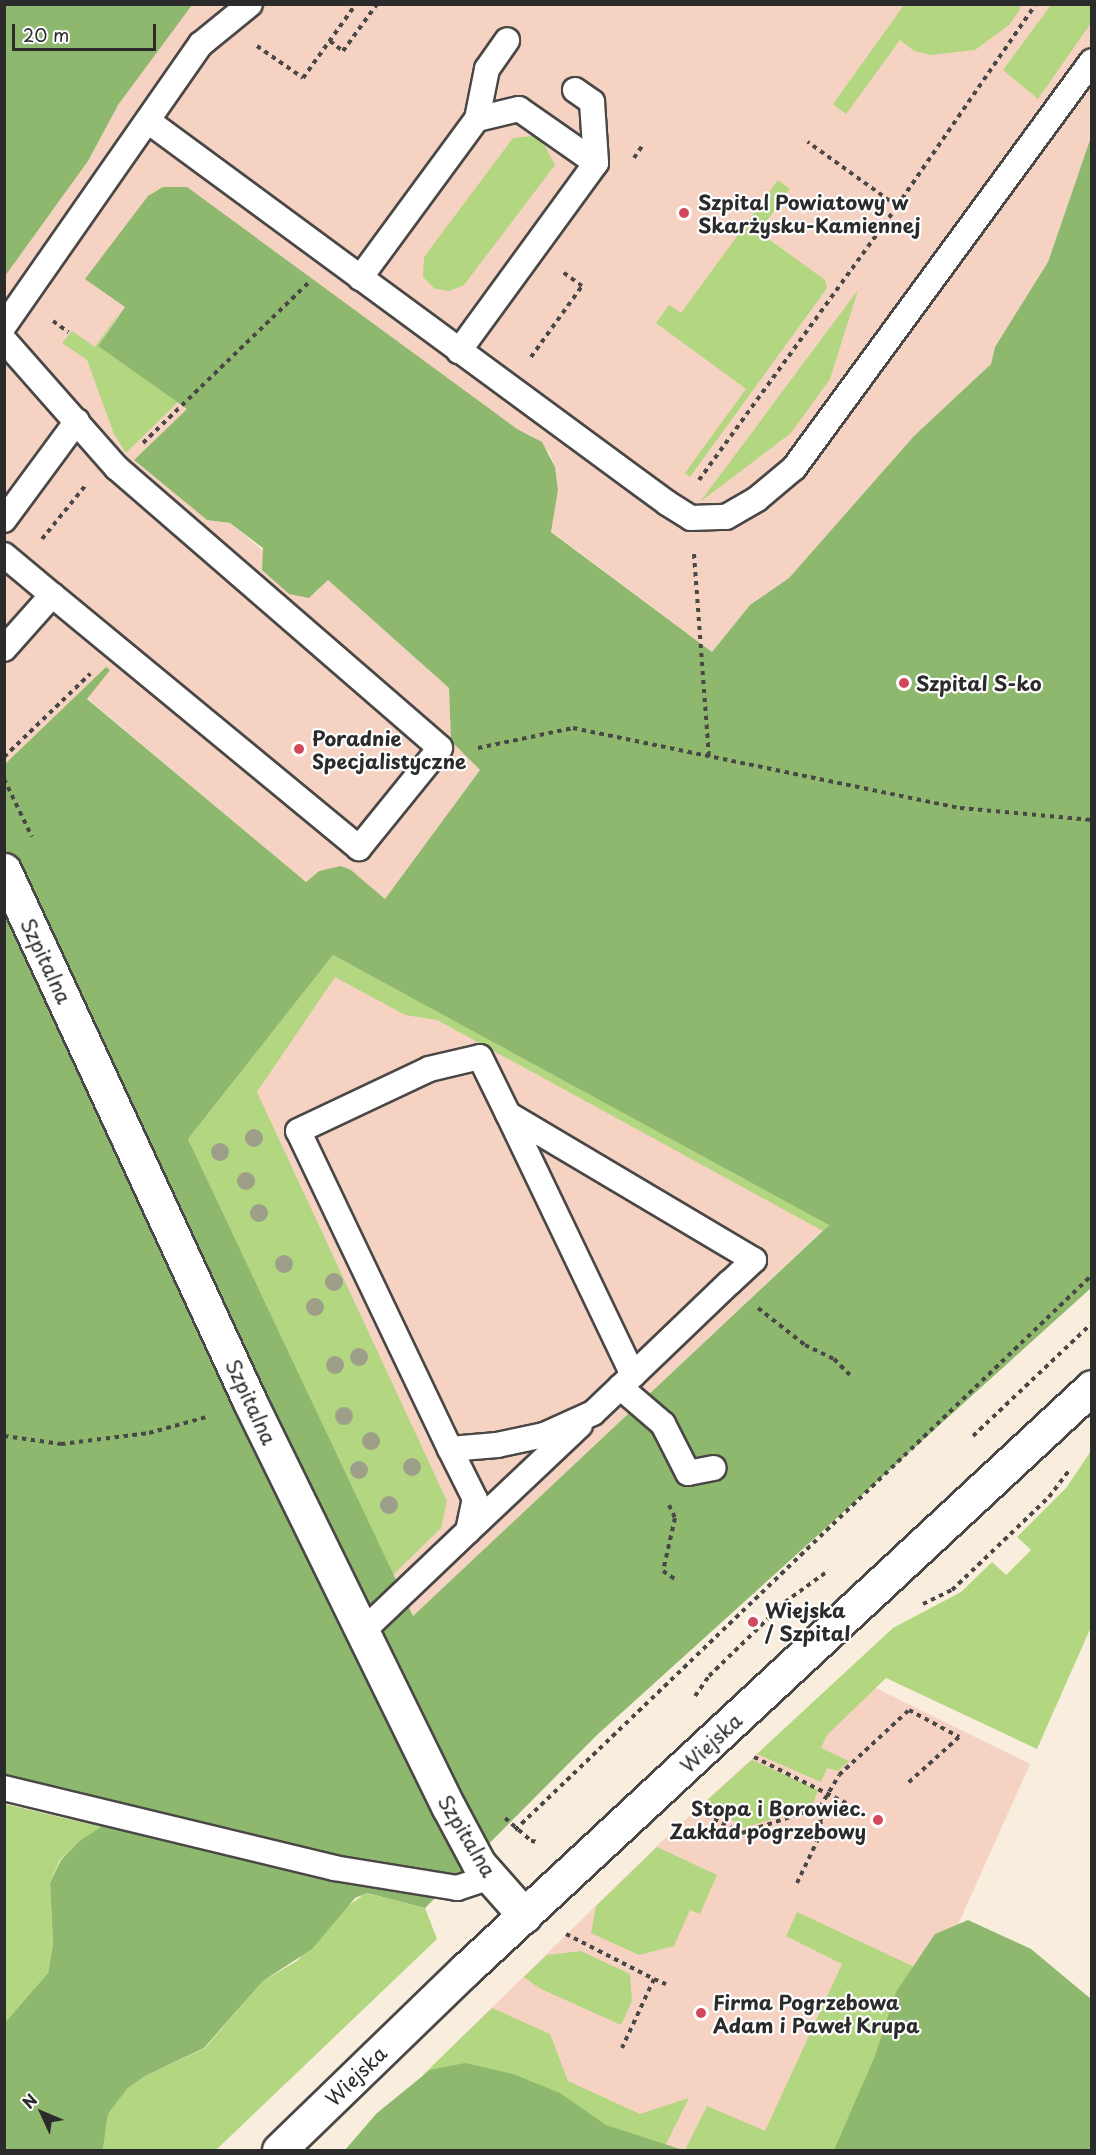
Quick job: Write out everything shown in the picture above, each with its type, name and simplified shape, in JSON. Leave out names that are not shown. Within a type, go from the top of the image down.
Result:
[{"type":"street","name":"Szpitalna","points":[[4,870],[250,1402],[448,1806],[490,1878],[525,1916]]},
{"type":"street","name":"Wiejska","points":[[279,2151],[525,1916],[1092,1387]]},
{"type":"lane","points":[[4,326],[201,44],[250,6]]},
{"type":"lane","points":[[360,278],[477,119],[487,69],[507,40]]},
{"type":"lane","points":[[148,121],[333,259],[691,518],[726,517],[757,499],[794,468],[1092,61]]},
{"type":"lane","points":[[459,351],[596,163],[592,102],[575,90]]},
{"type":"lane","points":[[477,119],[519,109],[596,163]]},
{"type":"lane","points":[[4,340],[117,468],[440,748],[359,848],[12,561]]},
{"type":"lane","points":[[4,520],[77,421]]},
{"type":"lane","points":[[4,649],[52,595]]},
{"type":"lane","points":[[468,1531],[476,1499],[298,1131],[429,1069],[480,1057],[508,1114],[627,1381],[663,1424],[688,1473],[714,1468]]},
{"type":"lane","points":[[362,1632],[753,1260],[508,1114]]},
{"type":"lane","points":[[450,1449],[497,1445],[544,1435],[593,1413]]},
{"type":"lane","points":[[4,1788],[334,1868],[457,1888],[490,1878]]},
{"type":"path","points":[[250,47],[258,46],[303,78],[356,4]]},
{"type":"path","points":[[330,41],[343,51],[372,16],[377,4]]},
{"type":"path","points":[[692,490],[897,206],[1036,4]]},
{"type":"path","points":[[808,142],[897,206]]},
{"type":"path","points":[[629,165],[642,146]]},
{"type":"path","points":[[12,561],[89,481],[117,468],[333,259]]},
{"type":"path","points":[[524,368],[583,286],[556,267]]},
{"type":"path","points":[[47,318],[68,332]]},
{"type":"path","points":[[691,518],[710,756]]},
{"type":"path","points":[[4,757],[116,649]]},
{"type":"path","points":[[429,762],[504,740],[573,728],[960,808],[1092,820]]},
{"type":"path","points":[[516,1829],[1092,1275]]},
{"type":"path","points":[[730,1282],[786,1332],[834,1359],[850,1376]]},
{"type":"path","points":[[4,1436],[61,1444],[149,1433],[250,1402]]},
{"type":"path","points":[[675,1579],[663,1571],[675,1518],[667,1487],[670,1474],[684,1466]]},
{"type":"path","points":[[797,1883],[821,1833],[820,1807],[839,1775],[909,1710],[959,1737],[908,1783]]},
{"type":"path","points":[[748,1755],[830,1792],[846,1803]]},
{"type":"path","points":[[692,1808],[742,1833],[820,1807]]},
{"type":"path","points":[[560,1931],[666,1984]]},
{"type":"path","points":[[622,2048],[654,1979]]},
{"type":"shaded area","points":[[5,5],[1091,5],[1091,137],[1048,262],[995,347],[991,364],[914,436],[789,578],[750,605],[712,652],[551,531],[558,490],[555,467],[549,452],[531,435],[125,307],[98,346],[187,409],[134,460],[207,520],[230,523],[315,594],[327,579],[449,688],[451,741],[480,770],[385,899],[351,870],[319,870],[306,882],[87,698],[109,670],[106,667],[5,764]]},
{"type":"shaded area","points":[[333,955],[829,1224],[413,1616],[188,1139]]},
{"type":"shaded area","points":[[845,1673],[1030,1764],[857,2150],[588,2150],[423,2075],[659,1844]]},
{"type":"green space","points":[[5,4],[192,5],[118,105],[88,161],[5,276]]},
{"type":"green space","points":[[1016,4],[1021,8],[1009,25],[975,50],[930,55],[914,51],[900,40],[846,114],[833,104],[904,5]]},
{"type":"green space","points":[[1051,5],[1091,5],[1091,23],[1038,99],[1003,70]]},
{"type":"green space","points":[[532,136],[544,144],[555,165],[464,285],[449,291],[435,289],[423,277],[424,257],[513,138]]},
{"type":"green space","points":[[1091,137],[1091,1288],[597,1735],[425,1908],[367,1893],[355,1898],[312,1949],[263,1981],[204,2048],[145,2076],[128,2088],[108,2114],[103,2150],[5,2150],[4,2024],[48,1973],[53,1944],[50,1883],[61,1860],[79,1841],[101,1827],[5,1802],[5,764],[106,667],[110,670],[87,699],[306,882],[319,871],[341,866],[351,870],[385,899],[480,770],[451,741],[449,688],[328,580],[309,598],[289,594],[262,570],[263,548],[230,523],[207,520],[134,460],[187,409],[98,346],[125,307],[85,279],[148,196],[163,187],[187,187],[517,429],[542,442],[555,467],[558,490],[551,532],[712,652],[750,605],[789,578],[914,436],[991,364],[995,347],[1048,262]],"holes":[[[333,955],[829,1225],[413,1616],[188,1139]]]},
{"type":"green space","points":[[778,180],[790,189],[759,232],[825,280],[827,288],[690,477],[685,473],[746,389],[656,323],[669,305],[681,313]]},
{"type":"green space","points":[[858,290],[830,379],[791,433],[700,502]]},
{"type":"green space","points":[[122,308],[98,346],[178,402],[126,453],[114,434],[87,360],[62,343],[72,331],[95,347]]},
{"type":"green space","points":[[333,955],[829,1224],[823,1231],[437,1020],[405,1015],[335,977],[257,1092],[447,1501],[441,1528],[393,1575],[188,1139]]},
{"type":"green space","points":[[1091,1451],[1091,1627],[1037,1749],[886,1678],[827,1735],[821,1748],[849,1761],[838,1771],[827,1768],[821,1782],[757,1754],[893,1628],[961,1592],[992,1562],[1006,1575],[1031,1550],[1017,1537],[1066,1488]]},
{"type":"green space","points":[[752,1760],[818,1790],[812,1806],[744,1828],[705,1802]]},
{"type":"green space","points":[[5,1804],[102,1827],[79,1841],[60,1860],[50,1883],[53,1944],[48,1973],[5,2024]]},
{"type":"green space","points":[[657,1847],[717,1875],[700,1914],[690,1910],[674,1946],[639,1955],[591,1933],[596,1906]]},
{"type":"green space","points":[[366,1893],[425,1908],[437,1939],[216,2150],[103,2150],[108,2114],[128,2088],[145,2076],[205,2048],[263,1981],[297,1961],[343,1909]]},
{"type":"green space","points":[[797,1912],[936,1977],[857,2150],[685,2150],[707,2106],[765,2131],[842,1964],[786,1936]]},
{"type":"green space","points":[[968,1920],[1031,1949],[1091,1999],[1091,2150],[834,2150],[875,2056],[896,1992],[935,1934]]},
{"type":"green space","points":[[581,1951],[630,1974],[632,2001],[621,2025],[539,1988],[524,1977],[547,1955]]},
{"type":"green space","points":[[492,2008],[550,2034],[568,2081],[640,2114],[689,2098],[663,2150],[588,2150],[423,2075]]},
{"type":"green space","points":[[465,2063],[513,2074],[560,2093],[606,2125],[683,2150],[345,2150],[377,2113],[430,2070]]},
{"type":"place","name":"Szpital Powiatowy w Skarżysku-Kamiennej","points":[[684,213]]},
{"type":"place","name":"Szpital S-ko","points":[[904,683]]},
{"type":"place","name":"Poradnie Specjalistyczne","points":[[299,749]]},
{"type":"place","name":"Wiejska / Szpital","points":[[753,1622]]},
{"type":"place","name":"Stopa i Borowiec. Zakład pogrzebowy","points":[[878,1820]]},
{"type":"place","name":"Firma Pogrzebowa Adam i Paweł Krupa","points":[[701,2013]]}]
